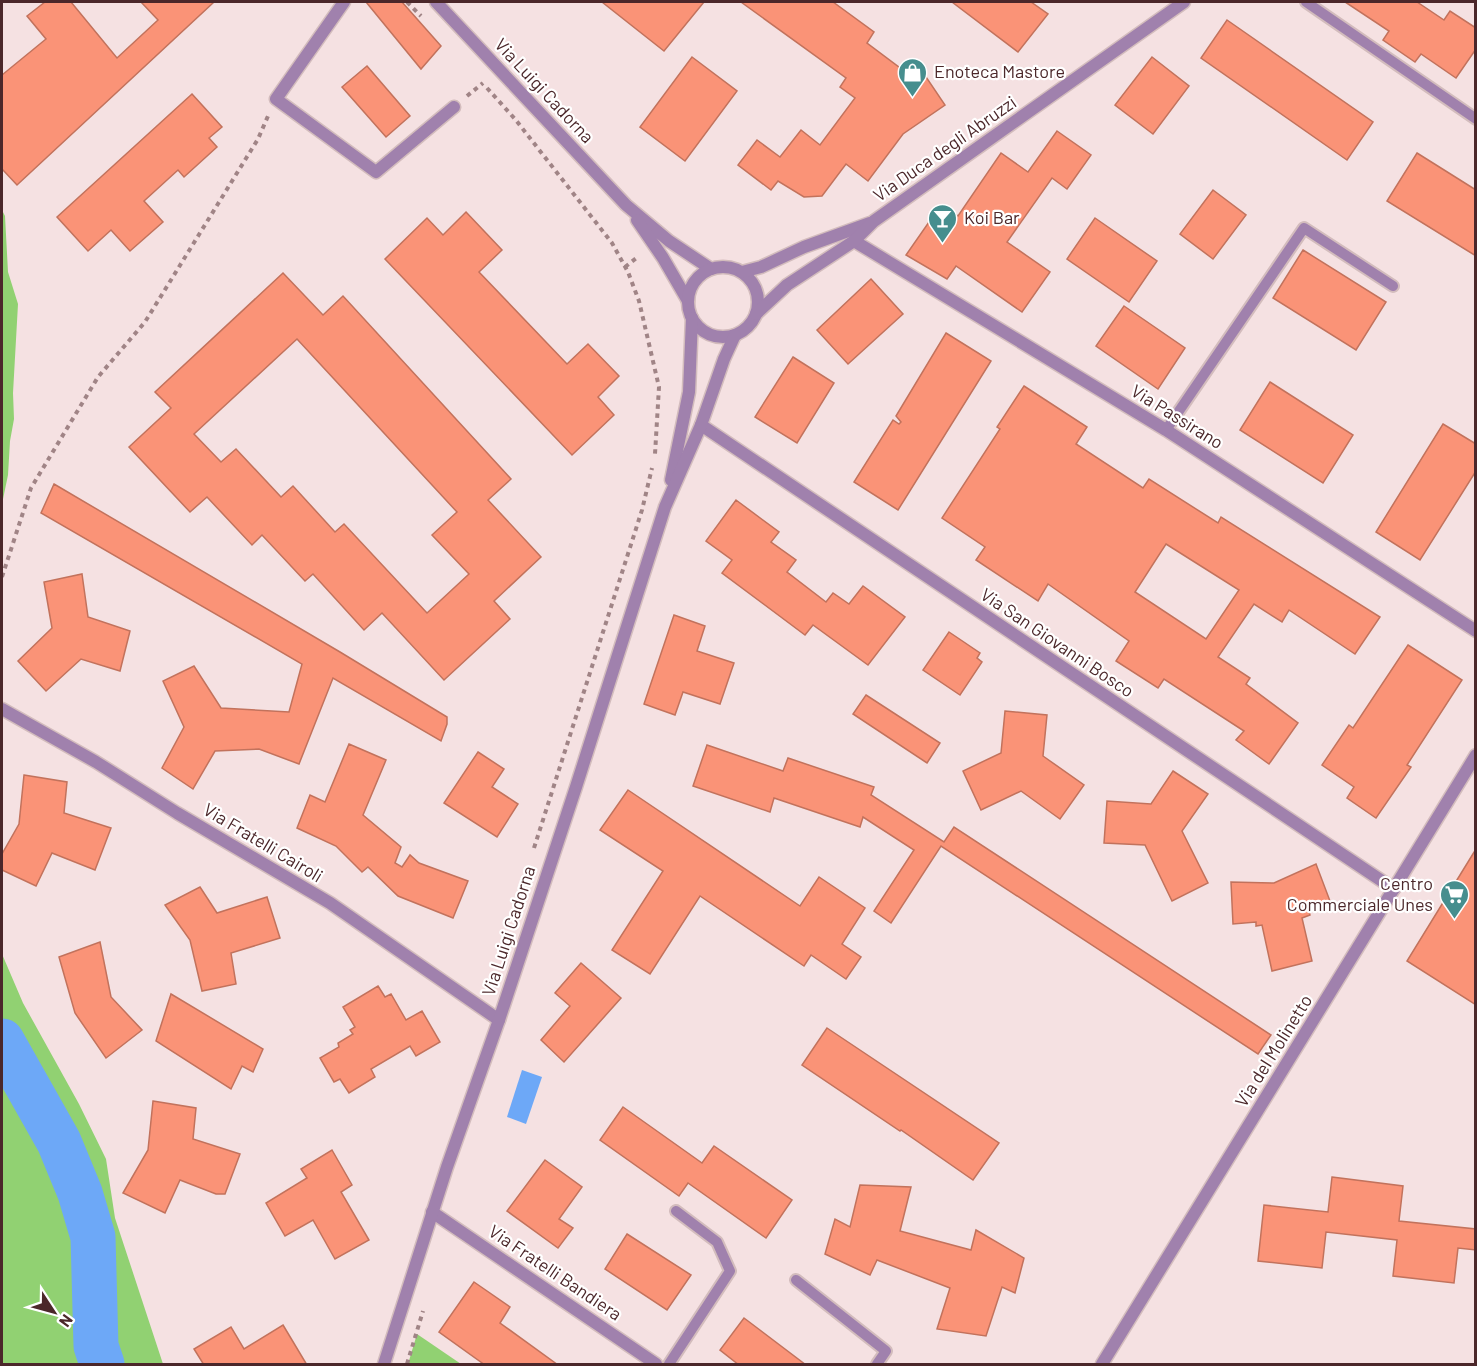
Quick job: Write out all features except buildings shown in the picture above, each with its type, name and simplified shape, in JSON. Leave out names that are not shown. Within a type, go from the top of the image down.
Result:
[{"type":"street","points":[[344,2],[276,99],[376,172],[454,107]]},
{"type":"street","name":"Via Luigi Cadorna","points":[[436,2],[626,205],[669,241],[711,269]]},
{"type":"street","name":"Via Duca degli Abruzzi","points":[[756,314],[787,285],[854,241],[874,221],[1184,2]]},
{"type":"street","name":"Via Luigi Cadorna","points":[[626,205],[663,258],[688,301]]},
{"type":"street","name":"Via Duca degli Abruzzi","points":[[742,272],[761,267],[804,247],[874,221]]},
{"type":"street","name":"Via Passirano","points":[[854,241],[1166,430],[1476,631]]},
{"type":"street","points":[[722,267],[742,272],[751,280],[758,303],[756,314],[744,330],[735,335],[715,336],[697,326],[692,318],[688,301],[695,281],[711,269],[722,267]]},
{"type":"street","name":"Via Luigi Cadorna","points":[[665,507],[689,392],[692,318]]},
{"type":"street","name":"Via Luigi Cadorna","points":[[384,1365],[432,1212],[499,1020],[665,507],[701,425],[724,359],[735,335]]},
{"type":"street","name":"Via San Giovanni Bosco","points":[[701,425],[1394,889]]},
{"type":"street","name":"Via Fratelli Cairoli","points":[[2,709],[96,762],[177,813],[330,903],[499,1020]]},
{"type":"street","name":"Via del Molinetto","points":[[1102,1365],[1476,755]]},
{"type":"street","name":"Via Fratelli Bandiera","points":[[432,1212],[656,1365]]},
{"type":"lane","points":[[1306,2],[1476,119]]},
{"type":"lane","points":[[1166,430],[1304,228],[1393,286]]},
{"type":"lane","points":[[669,1365],[730,1270],[717,1242],[676,1211]]},
{"type":"lane","points":[[796,1280],[886,1351],[877,1365]]},
{"type":"path","points":[[407,2],[422,18]]},
{"type":"path","points":[[476,75],[514,118],[612,243],[626,267]]},
{"type":"path","points":[[2,577],[31,488],[98,377],[145,322],[258,139],[276,99]]},
{"type":"green space","points":[[2,210],[5,216],[8,272],[18,304],[13,393],[14,419],[8,475],[2,504]]},
{"type":"green space","points":[[2,954],[23,1003],[79,1104],[106,1159],[115,1218],[163,1364],[2,1364]]},
{"type":"green space","points":[[417,1334],[461,1364],[408,1364]]},
{"type":"water","points":[[522,1070],[542,1077],[526,1124],[507,1117]]},
{"type":"waterway","points":[[2,1041],[59,1142],[80,1193],[93,1237],[96,1346],[102,1364]]},
{"type":"place","name":"Enoteca Mastore","points":[[913,98]]},
{"type":"place","name":"Koi Bar","points":[[943,244]]},
{"type":"place","name":"Centro Commerciale Unes","points":[[1454,920]]}]
